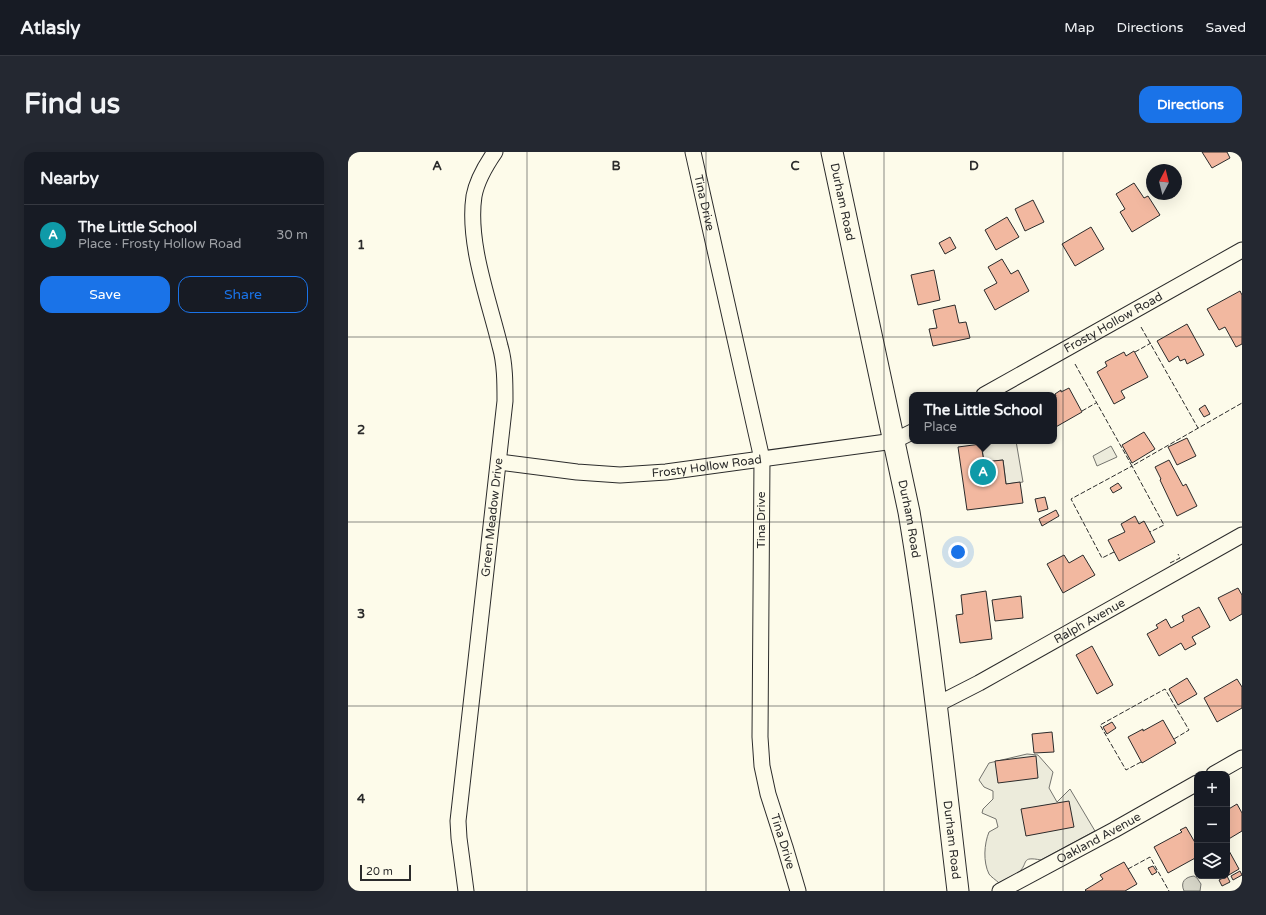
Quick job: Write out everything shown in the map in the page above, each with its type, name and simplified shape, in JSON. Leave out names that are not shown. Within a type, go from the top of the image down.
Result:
[{"type":"main road","name":"Durham Road","points":[[832,152],[903,437],[909,512],[916,551],[936,705],[958,891]]},
{"type":"street","name":"Green Meadow Drive","points":[[466,891],[458,821],[505,401],[501,348],[476,252],[472,222],[476,186],[485,166],[495,152]]},
{"type":"street","name":"Tina Drive","points":[[693,152],[762,459],[760,737],[762,766],[768,794],[798,891]]},
{"type":"street","name":"Frosty Hollow Road","points":[[989,392],[1242,250]]},
{"type":"street","name":"Frosty Hollow Road","points":[[499,462],[577,472],[620,475],[666,472],[903,437]]},
{"type":"street","name":"Ralph Avenue","points":[[936,705],[979,683],[1242,535]]},
{"type":"street","points":[[1219,771],[1242,758]]},
{"type":"street","name":"Oakland Avenue","points":[[1000,891],[1114,830],[1194,785]]},
{"type":"shaded area","points":[[981,444],[1017,444],[1023,482],[1006,484],[1003,460],[984,462]]},
{"type":"shaded area","points":[[1111,446],[1117,457],[1097,466],[1093,456]]},
{"type":"shaded area","points":[[1027,754],[1038,755],[1053,772],[1049,788],[1057,802],[1070,789],[1095,831],[1041,860],[1027,860],[1019,872],[999,883],[989,874],[985,853],[989,832],[998,827],[996,819],[982,813],[983,809],[993,799],[993,791],[984,787],[979,780],[989,763]]},
{"type":"shaded area","points":[[1194,876],[1194,879],[1198,879],[1201,884],[1200,891],[1184,891],[1183,883],[1184,880]]},
{"type":"building","points":[[1202,152],[1227,152],[1230,158],[1212,168]]},
{"type":"building","points":[[1134,183],[1144,198],[1146,197],[1146,200],[1151,200],[1160,215],[1132,232],[1120,212],[1125,209],[1116,194]]},
{"type":"building","points":[[1033,200],[1044,222],[1025,231],[1015,209]]},
{"type":"building","points":[[1007,217],[1019,237],[996,250],[985,230]]},
{"type":"building","points":[[1091,227],[1104,249],[1075,266],[1062,244]]},
{"type":"building","points":[[950,237],[956,248],[945,254],[939,243]]},
{"type":"building","points":[[1002,259],[1011,274],[1018,270],[1029,291],[995,310],[984,290],[997,283],[988,267]]},
{"type":"building","points":[[934,270],[940,300],[918,305],[911,275]]},
{"type":"building","points":[[1240,291],[1242,295],[1242,344],[1236,347],[1225,327],[1219,330],[1207,309]]},
{"type":"building","points":[[955,305],[959,323],[966,322],[970,338],[933,346],[929,329],[937,328],[933,310]]},
{"type":"building","points":[[1187,324],[1204,355],[1187,364],[1185,359],[1180,361],[1178,356],[1169,362],[1157,341]]},
{"type":"building","points":[[1134,351],[1148,377],[1121,391],[1125,398],[1114,404],[1097,372],[1107,366],[1105,362],[1124,352],[1126,356]]},
{"type":"building","points":[[1069,388],[1082,412],[1057,426],[1057,393],[1061,390],[1061,392]]},
{"type":"building","points":[[1205,405],[1210,414],[1204,417],[1199,409]]},
{"type":"building","points":[[1144,432],[1155,449],[1132,463],[1122,445]]},
{"type":"building","points":[[1187,438],[1196,456],[1177,465],[1168,447]]},
{"type":"building","points":[[981,444],[984,462],[1003,460],[1006,484],[1020,482],[1023,503],[967,510],[958,447]]},
{"type":"building","points":[[1169,460],[1183,486],[1186,484],[1197,506],[1177,516],[1155,467]]},
{"type":"building","points":[[1118,483],[1122,488],[1113,493],[1110,488]]},
{"type":"building","points":[[1045,497],[1048,509],[1038,512],[1035,499]]},
{"type":"building","points":[[1056,510],[1059,516],[1042,526],[1039,519]]},
{"type":"building","points":[[1135,516],[1139,524],[1144,521],[1155,542],[1119,561],[1108,540],[1125,532],[1121,524]]},
{"type":"building","points":[[1064,555],[1069,563],[1083,555],[1095,575],[1063,593],[1047,564]]},
{"type":"building","points":[[1238,588],[1242,595],[1242,614],[1230,621],[1218,598]]},
{"type":"building","points":[[986,591],[992,639],[960,643],[956,615],[963,614],[961,595]]},
{"type":"building","points":[[1021,596],[1023,618],[995,621],[992,600]]},
{"type":"building","points":[[1199,607],[1210,627],[1192,637],[1196,644],[1185,650],[1181,643],[1159,656],[1147,634],[1158,628],[1156,625],[1166,619],[1171,628],[1184,621],[1182,616]]},
{"type":"building","points":[[1092,646],[1113,685],[1097,694],[1076,655]]},
{"type":"building","points":[[1187,678],[1197,694],[1178,705],[1169,689]]},
{"type":"building","points":[[1237,679],[1242,687],[1242,708],[1217,722],[1204,698]]},
{"type":"building","points":[[1163,720],[1176,743],[1142,763],[1128,737]]},
{"type":"building","points":[[1112,722],[1116,728],[1107,734],[1103,727]]},
{"type":"building","points":[[1052,732],[1054,752],[1034,753],[1032,734]]},
{"type":"building","points":[[1036,756],[1038,778],[998,783],[995,761]]},
{"type":"building","points":[[1069,801],[1074,827],[1026,836],[1021,809]]},
{"type":"building","points":[[1237,804],[1242,813],[1242,831],[1230,838],[1230,808]]},
{"type":"building","points":[[1186,827],[1194,841],[1194,859],[1168,873],[1154,847],[1182,832],[1180,830]]},
{"type":"building","points":[[1230,853],[1239,869],[1230,874]]},
{"type":"building","points":[[1124,862],[1137,884],[1125,891],[1085,890],[1103,879],[1100,875]]},
{"type":"building","points":[[1153,866],[1157,872],[1152,875],[1148,868]]},
{"type":"building","points":[[1240,871],[1242,875],[1233,880],[1231,876]]},
{"type":"building","points":[[1228,879],[1230,882],[1222,886],[1219,880]]},
{"type":"fence","points":[[1141,327],[1198,428]]},
{"type":"fence","points":[[1135,352],[1151,343]]},
{"type":"fence","points":[[1075,364],[1132,466],[1242,403]]},
{"type":"fence","points":[[1082,411],[1096,403]]},
{"type":"fence","points":[[1114,552],[1102,558],[1071,499],[1132,466],[1164,525],[1150,532]]},
{"type":"fence","points":[[1170,563],[1180,558],[1178,554]]},
{"type":"fence","points":[[1141,762],[1126,770],[1100,725],[1165,689],[1189,730],[1174,739]]},
{"type":"fence","points":[[1128,869],[1150,857],[1169,891]]},
{"type":"place","name":"The Little School","points":[[983,472]]}]
